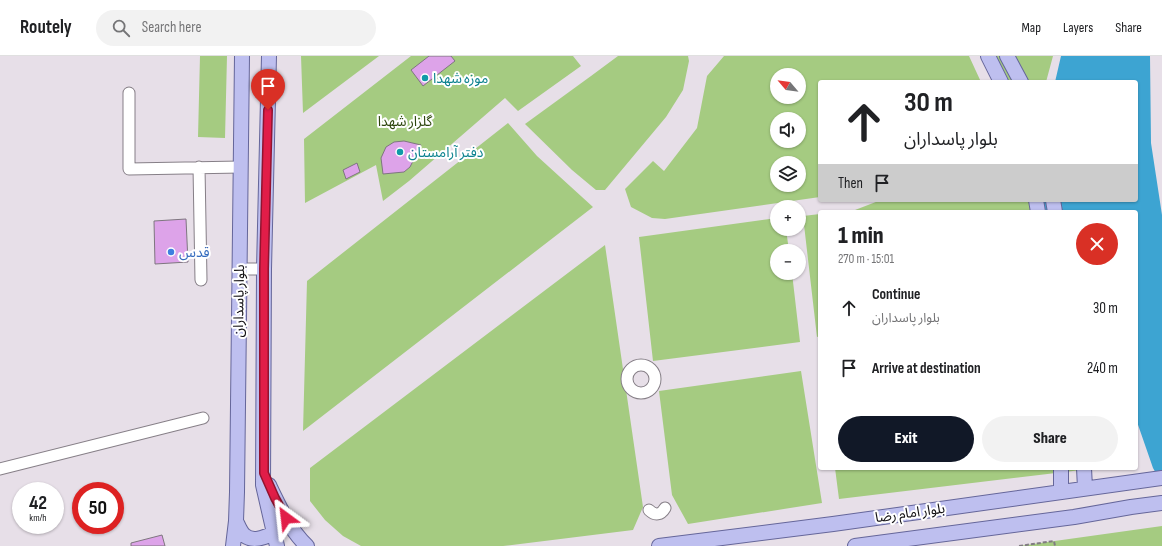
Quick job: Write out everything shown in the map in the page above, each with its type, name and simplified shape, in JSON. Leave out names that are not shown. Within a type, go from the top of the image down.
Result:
[{"type":"main road","name":"بلوار پاسداران","points":[[233,546],[236,521],[242,56]]},
{"type":"main road","name":"بلوار پاسداران","points":[[269,56],[264,269],[263,484],[275,540]]},
{"type":"main road","points":[[988,56],[1000,80]]},
{"type":"main road","points":[[1007,56],[1020,80]]},
{"type":"main road","points":[[1061,470],[1061,492]]},
{"type":"main road","points":[[1084,470],[1085,488]]},
{"type":"main road","points":[[264,473],[275,498],[292,528],[307,546]]},
{"type":"main road","name":"بلوار امام رضا","points":[[659,546],[833,524],[1162,478]]},
{"type":"main road","name":"بلوار امام رضا","points":[[855,546],[1074,517],[1162,503]]},
{"type":"main road","points":[[236,521],[243,534],[248,538],[275,540]]},
{"type":"street","points":[[129,93],[129,169],[199,167],[216,171],[240,167]]},
{"type":"street","points":[[199,167],[201,280]]},
{"type":"street","points":[[239,269],[264,269]]},
{"type":"street","points":[[0,469],[203,418]]},
{"type":"street","points":[[649,510],[652,514],[658,514],[663,512],[665,508]]},
{"type":"path","points":[[1019,546],[1054,541],[1055,546]]},
{"type":"green space","points":[[200,56],[227,56],[225,138],[198,137]]},
{"type":"green space","points":[[301,56],[379,56],[303,113]]},
{"type":"green space","name":"گلزار شهدا","points":[[411,56],[573,56],[581,66],[518,111],[505,98],[409,181],[383,201],[376,165],[305,203],[304,139]]},
{"type":"green space","points":[[618,56],[688,56],[689,61],[683,90],[666,117],[605,190],[596,190],[572,170],[525,124]]},
{"type":"green space","points":[[724,56],[969,56],[980,80],[818,80],[818,197],[799,200],[770,200],[770,204],[665,219],[652,218],[631,207],[625,189],[653,161],[664,171],[697,128],[707,76]]},
{"type":"green space","points":[[987,56],[1053,56],[1047,80],[998,80]]},
{"type":"green space","points":[[508,123],[537,156],[593,207],[303,431],[307,281]]},
{"type":"green space","points":[[876,202],[1030,202],[1034,210],[855,210]]},
{"type":"green space","points":[[818,214],[818,337],[805,236],[806,216]]},
{"type":"green space","points":[[770,219],[770,236],[787,236],[788,244],[770,244],[770,280],[793,280],[800,342],[653,361],[639,237]]},
{"type":"green space","points":[[605,245],[643,507],[633,530],[503,546],[361,546],[343,536],[325,520],[310,501],[310,468]]},
{"type":"green space","points":[[801,371],[822,503],[688,524],[672,495],[659,391]]},
{"type":"green space","points":[[835,470],[1081,470],[839,499]]},
{"type":"green space","points":[[1162,526],[1162,546],[1019,546]]},
{"type":"water","points":[[1061,56],[1150,56],[1151,143],[1162,215],[1162,484],[1153,468],[1138,425],[1138,210],[1046,210],[1044,202],[1138,202],[1138,80],[1055,80]]},
{"type":"building","name":"موزه شهدا","points":[[429,56],[451,56],[455,61],[423,86],[411,70]]},
{"type":"building","name":"دفتر آرامستان","points":[[404,141],[421,145],[410,167],[404,172],[383,174],[381,158],[386,147],[394,142]]},
{"type":"building","points":[[357,163],[360,172],[346,179],[343,170]]},
{"type":"building","name":"قدس","points":[[186,219],[188,262],[155,264],[154,221]]},
{"type":"building","points":[[162,535],[165,546],[131,546],[131,543]]},
{"type":"place","name":"موزه شهدا","points":[[425,78]]},
{"type":"place","name":"دفتر آرامستان","points":[[400,152]]},
{"type":"place","name":"قدس","points":[[171,252]]},
{"type":"route","points":[[268,110],[264,269],[264,473],[286,518]]}]
